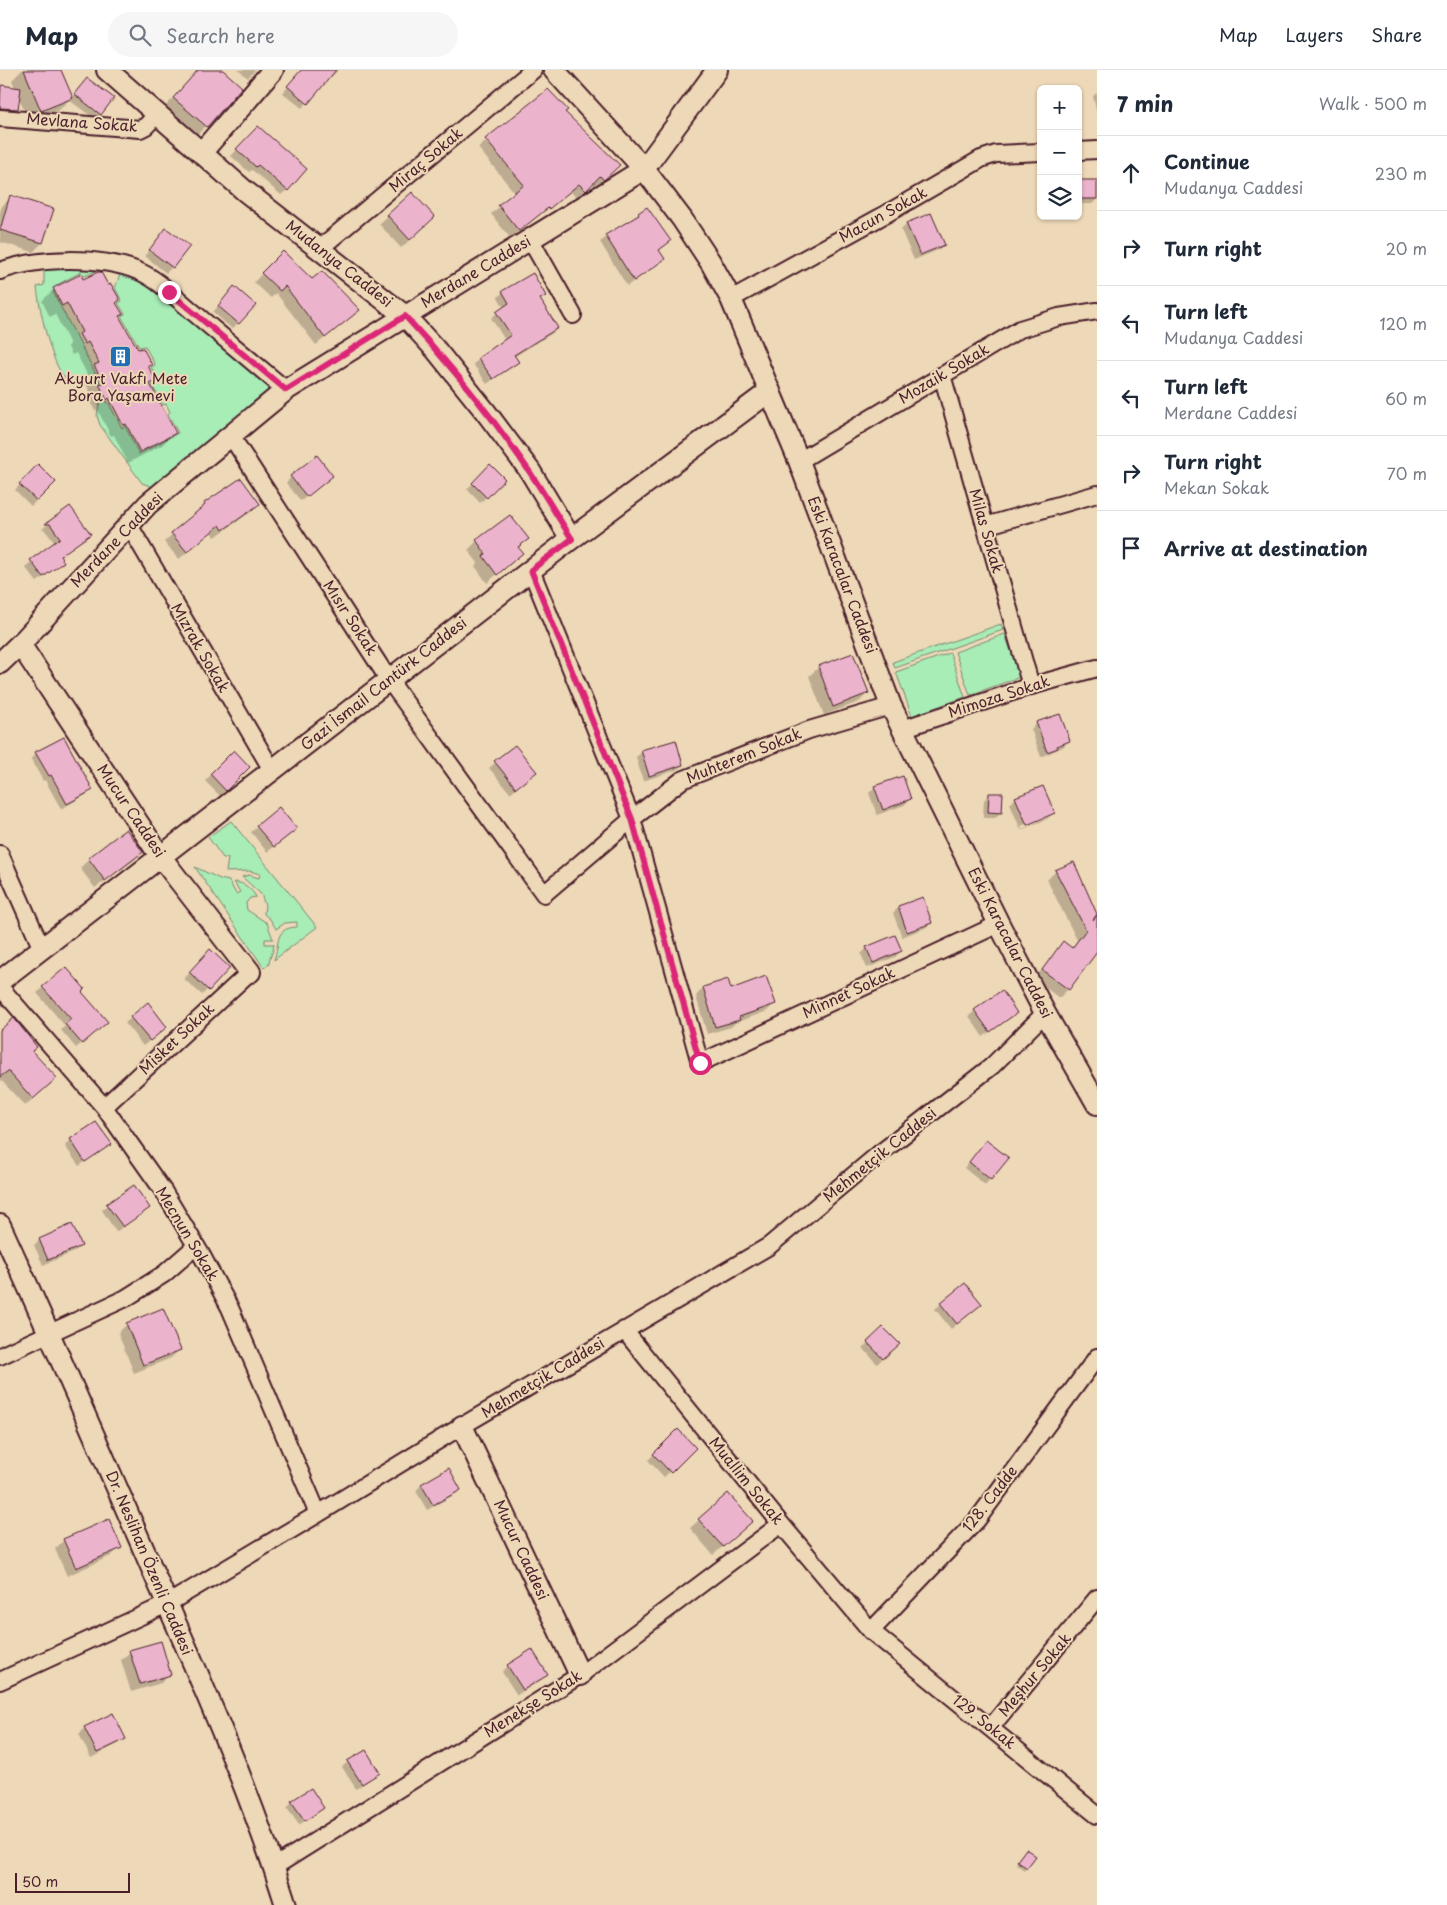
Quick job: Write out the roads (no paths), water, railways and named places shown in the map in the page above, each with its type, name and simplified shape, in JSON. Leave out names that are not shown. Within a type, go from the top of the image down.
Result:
[{"type":"street","name":"Mudanya Caddesi","points":[[108,70],[201,153],[405,316],[436,350],[485,410],[530,471],[572,539]]},
{"type":"street","points":[[201,153],[273,70]]},
{"type":"street","name":"Miraç Sokak","points":[[319,249],[533,70]]},
{"type":"street","name":"Eski Karacalar Caddesi","points":[[554,70],[644,169],[682,219],[731,299],[799,461],[891,706],[1045,1013],[1097,1104]]},
{"type":"street","name":"Merdane Caddesi","points":[[0,663],[20,644],[148,504],[286,390],[644,169],[717,70]]},
{"type":"street","name":"Mevlana Sokak","points":[[0,118],[140,129],[146,126],[158,114]]},
{"type":"street","points":[[1082,151],[1097,150]]},
{"type":"street","name":"Macun Sokak","points":[[731,299],[886,214],[981,159],[996,154],[1037,152]]},
{"type":"street","points":[[530,239],[573,314]]},
{"type":"street","points":[[0,271],[24,265],[80,259],[121,265],[140,272],[169,292],[286,390]]},
{"type":"street","name":"Mozaik Sokak","points":[[799,461],[1020,329],[1059,317],[1097,311]]},
{"type":"street","name":"Milas Sokak","points":[[942,375],[1031,686]]},
{"type":"street","name":"Gazi İsmail Cantürk Caddesi","points":[[0,981],[531,570],[770,390]]},
{"type":"street","name":"Mısır Sokak","points":[[230,436],[389,680],[544,894]]},
{"type":"street","points":[[984,526],[1097,494]]},
{"type":"street","name":"Mızrak Sokak","points":[[129,525],[272,770]]},
{"type":"street","points":[[531,570],[632,819]]},
{"type":"street","name":"Mucur Caddesi","points":[[20,644],[160,856],[250,972]]},
{"type":"street","name":"Mimoza Sokak","points":[[902,729],[1031,686],[1097,668]]},
{"type":"street","name":"Muhterem Sokak","points":[[544,894],[632,819],[682,780],[809,730],[891,706]]},
{"type":"street","name":"Minnet Sokak","points":[[632,819],[700,1063],[999,924]]},
{"type":"street","points":[[0,854],[42,949]]},
{"type":"street","name":"Misket Sokak","points":[[104,1107],[250,972]]},
{"type":"street","name":"Mecnun Sokak","points":[[0,987],[104,1107],[164,1192],[196,1246],[234,1317],[318,1514]]},
{"type":"street","name":"Mehmetçik Caddesi","points":[[0,1681],[168,1604],[462,1426],[769,1246],[879,1154],[992,1066],[1045,1013]]},
{"type":"street","name":"Dr. Neslihan Özenli Caddesi","points":[[0,1225],[50,1333],[232,1755],[274,1867],[286,1905]]},
{"type":"street","points":[[0,1356],[126,1298],[164,1274],[196,1246]]},
{"type":"street","name":"Muallim Sokak","points":[[624,1330],[781,1524],[871,1631]]},
{"type":"street","name":"128. Cadde","points":[[871,1631],[977,1520],[1097,1357]]},
{"type":"street","name":"Mucur Caddesi","points":[[462,1426],[580,1675]]},
{"type":"street","name":"Menekşe Sokak","points":[[274,1867],[580,1675],[781,1524]]},
{"type":"street","name":"Meşhur Sokak","points":[[991,1727],[1097,1598]]},
{"type":"street","name":"129. Sokak","points":[[871,1631],[1097,1815]]},
{"type":"place","name":"Akyurt Vakfı Mete Bora Yaşamevi","points":[[121,356]]}]
